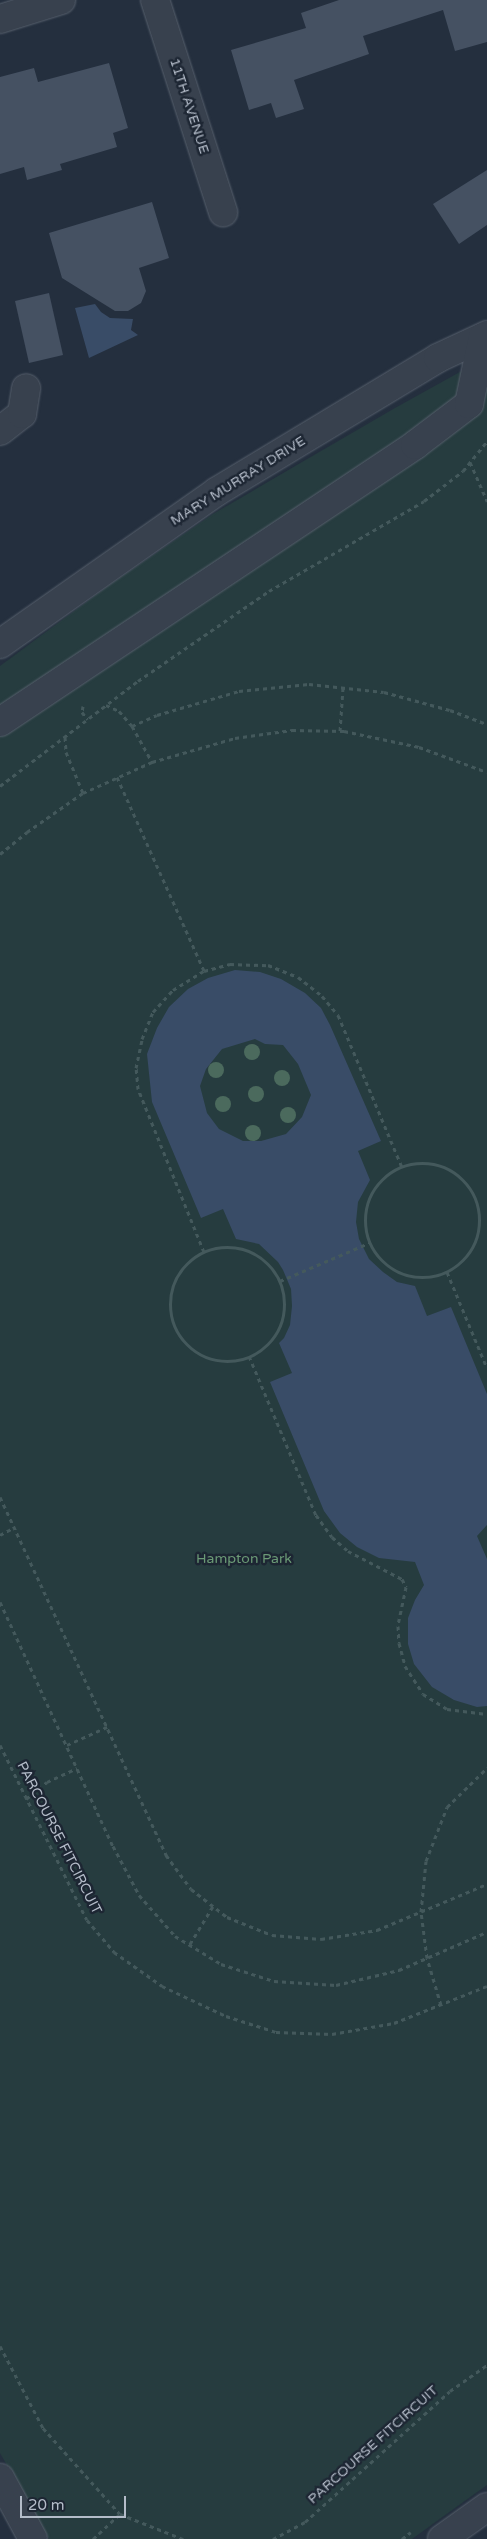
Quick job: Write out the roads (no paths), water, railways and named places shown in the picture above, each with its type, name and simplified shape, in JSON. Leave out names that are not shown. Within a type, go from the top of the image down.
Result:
[{"type":"street","points":[[0,19],[61,0]]},
{"type":"street","name":"11TH AVENUE","points":[[155,0],[223,212]]},
{"type":"street","points":[[0,722],[415,446],[470,404],[485,336]]},
{"type":"street","name":"MARY MURRAY DRIVE","points":[[0,644],[216,492],[438,358],[485,336]]},
{"type":"street","points":[[0,431],[22,414],[26,388]]},
{"type":"street","points":[[0,2478],[33,2539]]},
{"type":"street","points":[[442,2539],[487,2507]]},
{"type":"water","points":[[95,304],[101,312],[110,318],[133,319],[131,330],[138,335],[89,358],[75,308]]},
{"type":"water","points":[[235,970],[260,972],[281,979],[305,993],[321,1008],[381,1141],[358,1151],[370,1180],[358,1202],[356,1222],[359,1239],[369,1259],[383,1272],[397,1282],[415,1286],[427,1316],[451,1307],[487,1394],[487,1525],[477,1536],[487,1559],[487,1706],[477,1707],[454,1700],[432,1687],[414,1664],[408,1644],[408,1618],[415,1600],[424,1585],[415,1562],[379,1558],[357,1547],[340,1533],[324,1511],[270,1382],[292,1373],[279,1343],[284,1338],[290,1325],[291,1289],[278,1262],[259,1244],[236,1239],[223,1209],[201,1218],[152,1102],[147,1054],[157,1028],[169,1007],[188,989],[208,978]],"holes":[[[255,1039],[265,1044],[283,1045],[298,1064],[311,1095],[302,1117],[286,1134],[261,1141],[243,1141],[219,1129],[207,1113],[200,1086],[206,1069],[222,1049]]]},
{"type":"park label","name":"Hampton Park","points":[[244,1559]]}]
